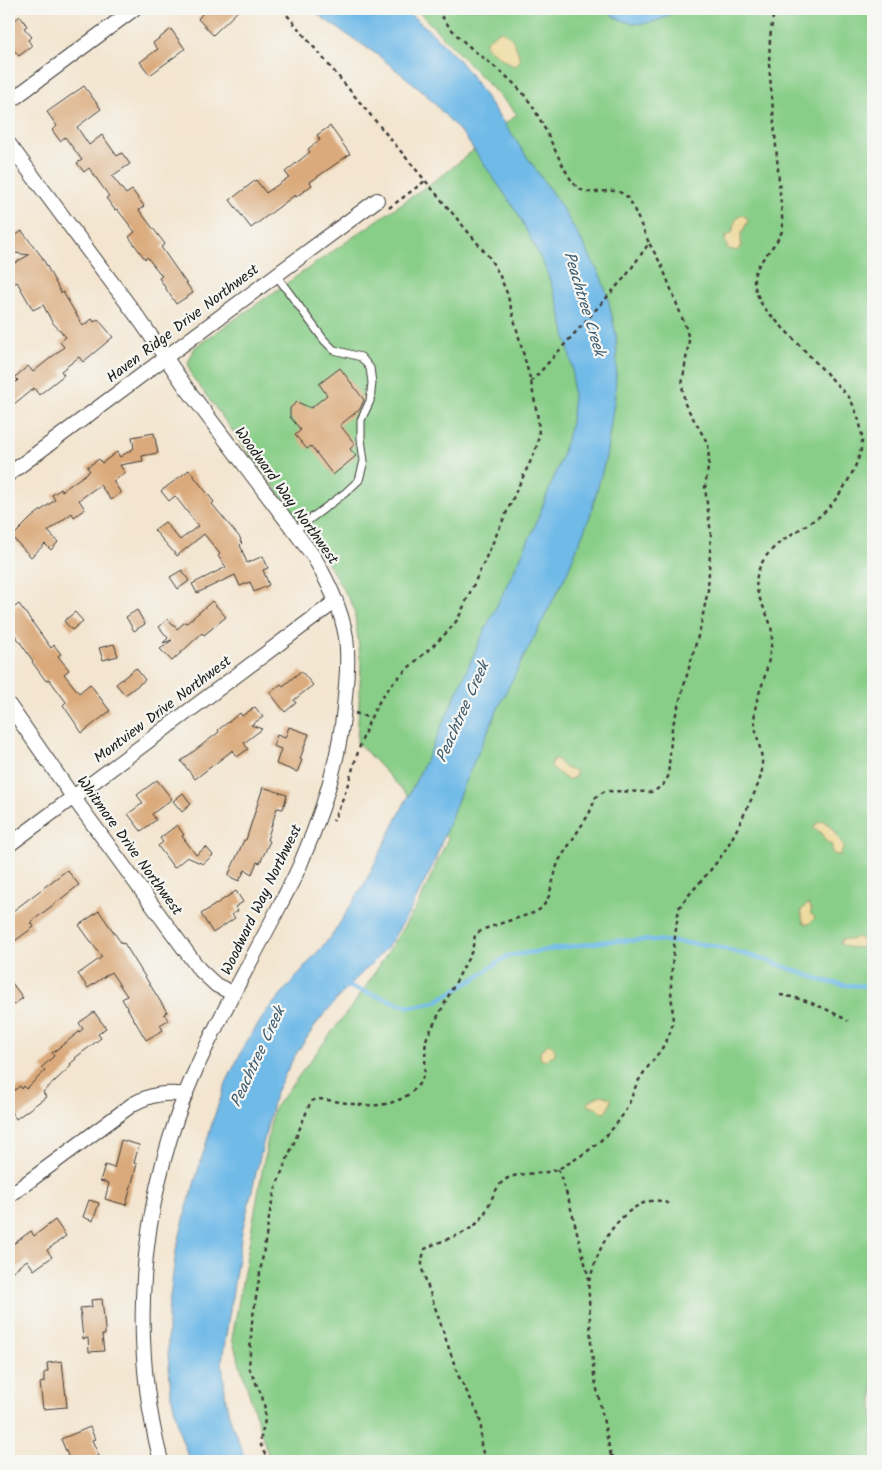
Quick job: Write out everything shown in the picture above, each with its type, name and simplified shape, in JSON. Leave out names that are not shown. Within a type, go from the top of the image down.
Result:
[{"type":"street","points":[[9,102],[134,9]]},
{"type":"street","name":"Woodward Way Northwest","points":[[9,144],[136,315],[185,386],[314,558],[327,580],[336,601],[346,636],[348,672],[342,726],[331,779],[317,823],[302,862],[204,1052],[168,1145],[156,1195],[147,1244],[142,1295],[142,1342],[146,1389],[154,1436],[161,1461]]},
{"type":"street","name":"Haven Ridge Drive Northwest","points":[[9,474],[377,200]]},
{"type":"street","name":"Montview Drive Northwest","points":[[9,845],[336,601]]},
{"type":"street","name":"Whitmore Drive Northwest","points":[[9,705],[73,797],[198,969],[216,985],[234,994]]},
{"type":"street","points":[[9,1196],[145,1097],[159,1093],[186,1095]]},
{"type":"lane","points":[[276,275],[324,340],[334,350],[361,357],[370,368],[372,382],[370,401],[361,420],[364,462],[359,480],[345,493],[294,531]]},
{"type":"path","points":[[270,1461],[260,1442],[265,1420],[264,1403],[250,1368],[252,1322],[271,1206],[277,1184],[311,1101],[318,1099],[368,1106],[386,1105],[401,1100],[414,1090],[421,1080],[424,1071],[424,1046],[427,1037],[464,969],[472,951],[475,935],[484,929],[536,912],[543,907],[549,896],[558,862],[589,814],[596,797],[606,791],[653,792],[663,785],[668,777],[672,728],[700,629],[708,590],[711,534],[705,488],[709,460],[708,444],[685,404],[682,385],[689,340],[662,266],[626,195],[619,191],[610,190],[589,193],[575,185],[567,174],[531,104],[520,89],[452,30],[438,9]]},
{"type":"path","points":[[487,1461],[480,1448],[480,1419],[458,1375],[422,1269],[422,1258],[425,1249],[459,1235],[473,1226],[483,1217],[500,1185],[507,1178],[558,1169],[595,1146],[614,1128],[626,1110],[639,1080],[668,1037],[673,1024],[671,985],[678,916],[682,902],[723,854],[758,784],[762,769],[754,722],[755,709],[767,670],[772,636],[770,623],[756,588],[757,573],[764,559],[774,547],[822,514],[834,502],[854,468],[860,452],[862,441],[860,423],[849,397],[763,306],[753,278],[757,267],[780,237],[783,228],[769,64],[774,9]]},
{"type":"path","points":[[377,200],[384,211],[425,180]]},
{"type":"path","points":[[531,382],[626,276],[649,243]]},
{"type":"path","points":[[780,995],[824,1008],[848,1021]]},
{"type":"path","points":[[558,1169],[583,1252],[588,1282],[594,1375],[612,1461]]},
{"type":"path","points":[[588,1282],[607,1236],[616,1223],[630,1211],[652,1200],[663,1200],[671,1206]]},
{"type":"path","points":[[610,1455],[624,1461]]},
{"type":"green space","points":[[416,9],[873,9],[873,1461],[270,1461],[232,1339],[273,1110],[363,991],[420,901],[448,838],[357,742],[361,665],[354,608],[325,558],[191,375],[188,363],[195,347],[447,172],[517,114]]},
{"type":"sand","points":[[502,31],[512,39],[518,52],[520,61],[514,66],[486,47],[486,41]]},
{"type":"sand","points":[[740,215],[745,216],[748,221],[741,234],[741,246],[737,251],[728,249],[725,240],[726,236],[732,233],[736,219]]},
{"type":"sand","points":[[553,759],[556,759],[566,768],[574,770],[576,773],[575,777],[568,780],[554,770],[551,766]]},
{"type":"sand","points":[[823,821],[830,825],[844,847],[840,855],[832,854],[832,845],[826,842],[822,833],[814,828],[816,824]]},
{"type":"sand","points":[[808,904],[812,909],[810,913],[815,918],[807,924],[803,922],[801,910]]},
{"type":"sand","points":[[856,937],[862,939],[864,943],[860,948],[847,947],[840,943],[842,939],[851,940]]},
{"type":"sand","points":[[548,1044],[552,1045],[555,1055],[546,1061],[540,1057],[540,1052]]},
{"type":"sand","points":[[602,1095],[611,1098],[611,1103],[606,1112],[601,1113],[596,1107],[589,1106],[588,1103]]},
{"type":"water","name":"Peachtree Creek","points":[[312,9],[403,9],[427,28],[469,73],[559,203],[600,275],[607,294],[616,334],[615,396],[606,457],[590,516],[567,573],[503,698],[463,786],[433,865],[409,913],[387,948],[343,992],[317,1023],[294,1057],[275,1094],[242,1232],[222,1361],[226,1402],[231,1422],[246,1461],[190,1461],[180,1434],[171,1394],[168,1312],[176,1251],[186,1211],[226,1083],[244,1046],[266,1012],[333,934],[366,881],[432,748],[481,638],[532,533],[561,459],[570,428],[573,407],[572,366],[559,306],[545,267],[517,212],[465,137],[423,91],[375,53]]},
{"type":"water","points":[[604,9],[679,9],[660,20],[641,24],[622,20]]},
{"type":"building","points":[[206,9],[240,9],[213,35],[198,19]]},
{"type":"building","points":[[20,16],[27,26],[24,28],[32,37],[28,40],[32,46],[19,56],[15,51],[9,55],[9,25]]},
{"type":"building","points":[[171,29],[185,49],[150,75],[140,62],[158,49],[153,43]]},
{"type":"building","points":[[84,86],[101,109],[77,127],[89,145],[102,135],[117,156],[122,153],[130,164],[112,176],[126,194],[132,190],[144,206],[139,210],[165,244],[161,247],[193,293],[176,304],[159,278],[162,276],[147,257],[145,259],[129,237],[135,232],[106,198],[109,196],[89,168],[84,172],[77,163],[82,160],[65,137],[60,141],[52,130],[57,126],[47,112]]},
{"type":"building","points":[[330,126],[350,154],[310,182],[312,185],[296,197],[295,195],[251,228],[230,200],[256,180],[266,193],[289,177],[285,172],[310,152],[308,149],[320,140],[317,135]]},
{"type":"building","points":[[22,231],[42,257],[61,293],[63,292],[83,326],[92,319],[94,322],[98,319],[113,337],[83,362],[79,357],[61,371],[64,375],[39,395],[34,388],[9,408],[9,388],[18,380],[15,377],[28,366],[33,372],[64,347],[60,342],[66,337],[52,322],[43,305],[33,310],[17,282],[9,286],[9,266],[29,255],[15,253],[9,244],[9,240]]},
{"type":"building","points":[[340,368],[364,400],[360,409],[340,425],[355,444],[350,449],[356,456],[333,475],[311,446],[307,449],[295,435],[301,430],[290,417],[290,408],[297,402],[311,408],[327,395],[319,384]]},
{"type":"building","points":[[154,433],[158,453],[142,456],[143,461],[120,465],[125,473],[113,481],[121,493],[111,500],[100,485],[79,500],[85,509],[74,517],[72,513],[48,531],[58,542],[51,550],[45,544],[31,557],[12,537],[32,517],[55,500],[52,495],[61,489],[62,491],[90,471],[87,467],[99,459],[102,463],[117,452],[120,457],[134,448],[132,437]]},
{"type":"building","points":[[189,470],[214,502],[212,504],[241,539],[242,543],[240,545],[247,563],[263,556],[268,568],[263,570],[269,585],[254,592],[250,582],[240,586],[235,575],[197,593],[192,584],[226,567],[218,556],[220,554],[204,534],[177,556],[154,530],[165,522],[180,540],[198,526],[175,496],[169,501],[161,491]]},
{"type":"building","points":[[182,570],[189,581],[178,589],[170,577]]},
{"type":"building","points":[[212,601],[226,617],[204,635],[202,633],[172,661],[160,649],[172,640],[163,643],[168,638],[159,627],[168,619],[177,629],[185,622],[187,623]]},
{"type":"building","points":[[19,604],[51,648],[54,645],[61,654],[58,656],[69,670],[64,674],[79,693],[90,684],[110,711],[82,733],[63,705],[66,702],[49,679],[46,681],[9,626],[9,611]]},
{"type":"building","points":[[137,610],[145,624],[134,631],[126,617]]},
{"type":"building","points":[[75,612],[83,621],[72,630],[64,621]]},
{"type":"building","points":[[114,644],[118,656],[103,660],[99,648]]},
{"type":"building","points":[[136,668],[145,680],[125,695],[116,684]]},
{"type":"building","points":[[301,671],[313,685],[294,700],[296,703],[285,712],[270,693],[281,684],[283,686]]},
{"type":"building","points":[[255,707],[263,717],[251,725],[262,729],[244,743],[248,749],[237,757],[233,750],[195,779],[181,761],[240,713],[242,716]]},
{"type":"building","points":[[289,727],[309,734],[297,772],[276,764],[281,749],[273,746],[277,735],[285,738]]},
{"type":"building","points":[[157,780],[172,799],[152,814],[156,820],[141,831],[128,814],[143,803],[137,795]]},
{"type":"building","points":[[263,787],[287,795],[283,809],[277,808],[267,840],[270,841],[260,863],[257,862],[252,874],[245,870],[239,881],[228,876],[244,840],[246,840]]},
{"type":"building","points":[[183,793],[191,804],[182,812],[173,801]]},
{"type":"building","points":[[177,825],[184,835],[182,836],[196,855],[206,847],[213,855],[203,864],[187,857],[174,868],[158,846],[163,842],[160,838]]},
{"type":"building","points":[[67,870],[79,885],[31,922],[34,927],[9,945],[9,914]]},
{"type":"building","points":[[236,891],[243,902],[235,907],[238,911],[232,914],[235,918],[213,933],[201,914]]},
{"type":"building","points":[[99,911],[122,944],[124,943],[167,1012],[164,1014],[168,1020],[160,1025],[163,1030],[146,1040],[122,999],[127,996],[111,972],[88,988],[78,974],[102,957],[79,925]]},
{"type":"building","points":[[9,979],[23,998],[9,1008]]},
{"type":"building","points":[[94,1012],[106,1028],[98,1034],[101,1038],[75,1058],[70,1064],[71,1066],[43,1092],[46,1097],[16,1119],[9,1109],[9,1094],[20,1086],[22,1089],[24,1086],[26,1089],[45,1071],[41,1068],[54,1056],[52,1053],[83,1029],[79,1023]]},
{"type":"building","points":[[121,1140],[139,1145],[134,1163],[137,1164],[126,1205],[105,1199],[109,1183],[100,1181],[105,1165],[114,1168]]},
{"type":"building","points":[[89,1200],[99,1203],[93,1221],[83,1217]]},
{"type":"building","points":[[55,1220],[66,1236],[47,1250],[52,1257],[34,1270],[27,1260],[9,1274],[9,1247],[31,1231],[34,1236]]},
{"type":"building","points":[[102,1299],[105,1329],[105,1335],[102,1335],[104,1351],[89,1352],[88,1338],[83,1339],[80,1308],[92,1307],[91,1300]]},
{"type":"building","points":[[62,1361],[67,1407],[43,1409],[40,1383],[44,1382],[44,1373],[48,1371],[47,1363]]},
{"type":"building","points":[[90,1427],[95,1439],[92,1440],[99,1456],[86,1461],[70,1461],[61,1439]]},
{"type":"waterway","points":[[344,985],[410,1007],[435,1002],[476,978],[507,956],[608,941],[652,940],[710,945],[766,960],[824,981],[844,985],[873,986]]}]
